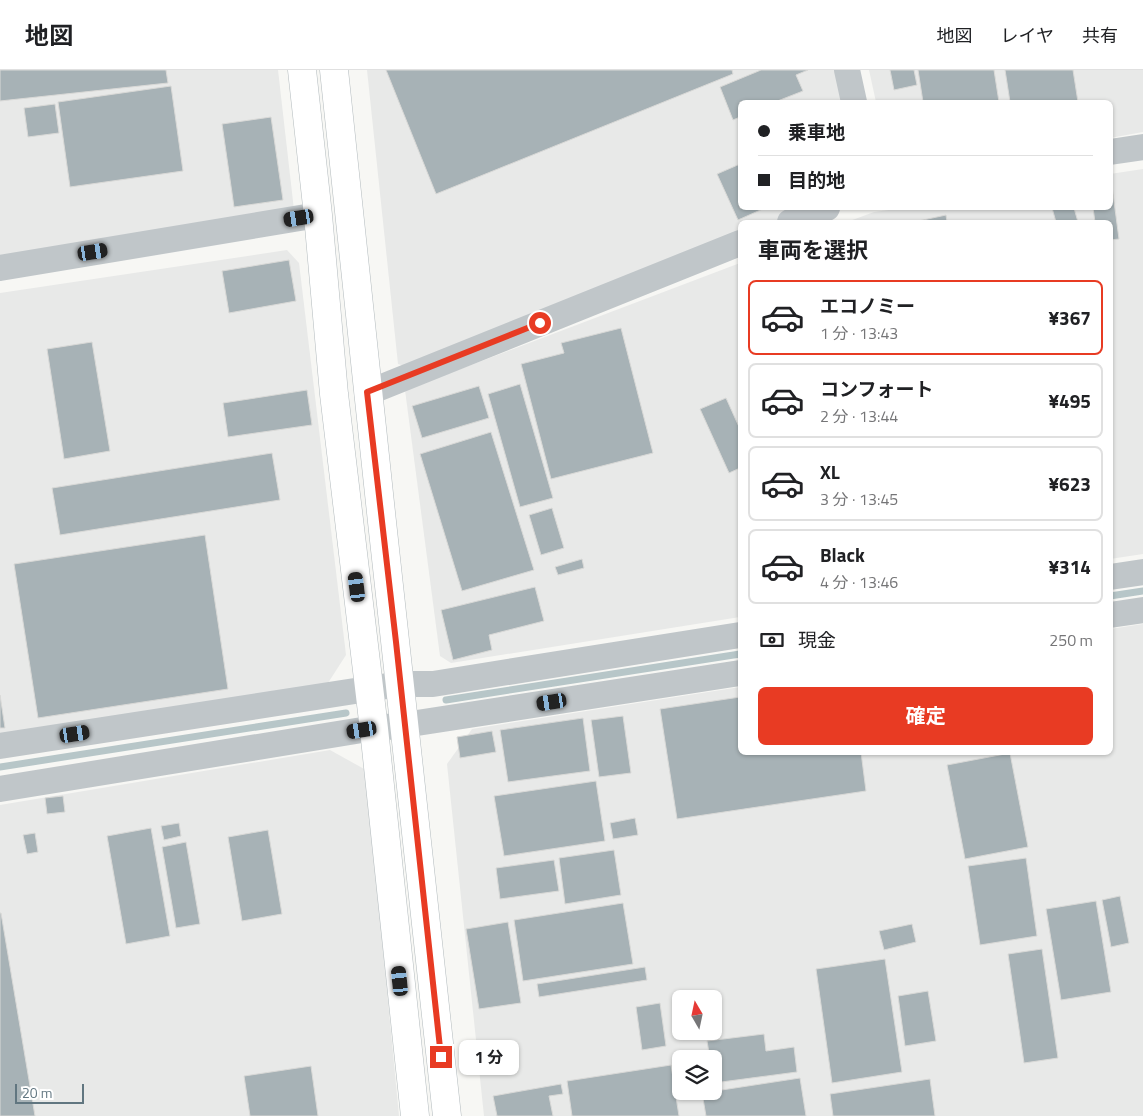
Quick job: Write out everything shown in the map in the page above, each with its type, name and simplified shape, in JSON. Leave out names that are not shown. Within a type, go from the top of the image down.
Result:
[{"type":"street","points":[[302,70],[318,215],[334,394],[370,688],[415,1116]]},
{"type":"street","points":[[334,70],[367,392],[447,1116]]},
{"type":"street","points":[[847,70],[854,100]]},
{"type":"street","points":[[1113,152],[1143,147]]},
{"type":"street","points":[[795,220],[822,210]]},
{"type":"street","points":[[0,268],[318,215]]},
{"type":"street","points":[[367,392],[738,244]]},
{"type":"street","points":[[1113,577],[1143,572]]},
{"type":"street","points":[[1113,615],[1143,610]]},
{"type":"street","points":[[0,746],[370,688],[400,684],[433,684],[738,635]]},
{"type":"street","points":[[0,789],[738,673]]},
{"type":"shaded area","points":[[0,70],[278,70],[294,210],[0,258]]},
{"type":"shaded area","points":[[367,70],[842,70],[849,100],[738,100],[738,210],[808,210],[780,220],[738,220],[738,237],[411,368],[398,364]]},
{"type":"shaded area","points":[[869,70],[1143,70],[1143,132],[1113,137],[1113,100],[876,100]]},
{"type":"shaded area","points":[[1143,169],[1143,554],[1113,559],[1113,220],[852,220],[874,212],[888,210],[1113,210],[1113,174]]},
{"type":"shaded area","points":[[287,250],[299,263],[346,655],[328,683],[0,735],[0,293]]},
{"type":"shaded area","points":[[738,264],[738,617],[451,663],[440,656],[405,390]]},
{"type":"shaded area","points":[[1143,624],[1143,1116],[484,1116],[447,764],[472,729],[738,687],[738,755],[1113,755],[1113,629]]},
{"type":"shaded area","points":[[330,750],[366,770],[399,1116],[0,1116],[0,805]]},
{"type":"building","points":[[0,70],[166,70],[168,83],[0,101]]},
{"type":"building","points":[[386,70],[732,70],[733,74],[436,194]]},
{"type":"building","points":[[761,70],[808,70],[796,75],[803,91],[780,100],[738,100],[738,118],[733,120],[720,87]]},
{"type":"building","points":[[890,70],[914,70],[917,85],[894,90]]},
{"type":"building","points":[[918,70],[994,70],[999,100],[923,100]]},
{"type":"building","points":[[1005,70],[1073,70],[1078,100],[1010,100]]},
{"type":"building","points":[[171,86],[183,171],[70,187],[58,102]]},
{"type":"building","points":[[55,104],[59,133],[28,137],[24,108]]},
{"type":"building","points":[[271,117],[283,200],[234,207],[222,124]]},
{"type":"building","points":[[738,165],[738,210],[760,210],[738,220],[717,174]]},
{"type":"building","points":[[1113,194],[1119,239],[1113,240],[1113,220],[1095,220],[1093,210],[1113,210]]},
{"type":"building","points":[[1053,210],[1075,210],[1077,220],[1055,220]]},
{"type":"building","points":[[946,215],[947,220],[923,220]]},
{"type":"building","points":[[289,260],[296,301],[229,313],[222,271]]},
{"type":"building","points":[[621,328],[653,453],[551,479],[521,364],[564,353],[561,343]]},
{"type":"building","points":[[92,342],[110,451],[64,459],[47,349]]},
{"type":"building","points":[[520,384],[553,498],[520,507],[488,394]]},
{"type":"building","points":[[479,386],[489,418],[422,438],[412,406]]},
{"type":"building","points":[[307,390],[312,425],[228,437],[223,403]]},
{"type":"building","points":[[726,398],[738,425],[738,469],[729,473],[700,409]]},
{"type":"building","points":[[491,432],[534,570],[462,591],[420,454]]},
{"type":"building","points":[[272,453],[280,500],[60,535],[52,488]]},
{"type":"building","points":[[552,508],[564,548],[541,555],[529,515]]},
{"type":"building","points":[[205,535],[228,689],[38,718],[14,564]]},
{"type":"building","points":[[582,559],[584,568],[558,575],[555,567]]},
{"type":"building","points":[[535,587],[544,621],[489,635],[492,650],[453,660],[441,610]]},
{"type":"building","points":[[0,695],[5,728],[0,728]]},
{"type":"building","points":[[738,697],[738,755],[861,755],[866,791],[677,819],[660,709]]},
{"type":"building","points":[[623,716],[631,773],[599,777],[591,720]]},
{"type":"building","points":[[583,718],[590,771],[508,782],[500,730]]},
{"type":"building","points":[[492,731],[496,752],[460,758],[457,737]]},
{"type":"building","points":[[1000,755],[1010,755],[1028,847],[965,859],[947,765]]},
{"type":"building","points":[[596,781],[605,841],[504,856],[494,796]]},
{"type":"building","points":[[63,796],[65,812],[47,814],[45,798]]},
{"type":"building","points":[[635,818],[638,835],[613,839],[610,823]]},
{"type":"building","points":[[179,823],[181,836],[164,840],[161,826]]},
{"type":"building","points":[[151,828],[170,936],[126,944],[107,836]]},
{"type":"building","points":[[268,830],[282,914],[242,921],[228,837]]},
{"type":"building","points":[[35,833],[38,852],[27,854],[23,835]]},
{"type":"building","points":[[186,842],[200,924],[176,928],[162,847]]},
{"type":"building","points":[[614,850],[621,895],[565,904],[559,858]]},
{"type":"building","points":[[1026,858],[1037,936],[980,945],[968,866]]},
{"type":"building","points":[[554,860],[559,891],[500,899],[496,868]]},
{"type":"building","points":[[1120,896],[1129,943],[1111,947],[1102,900]]},
{"type":"building","points":[[1096,901],[1111,992],[1061,1000],[1046,909]]},
{"type":"building","points":[[623,903],[633,964],[523,981],[514,920]]},
{"type":"building","points":[[1,913],[35,1116],[0,1116]]},
{"type":"building","points":[[508,922],[521,1003],[479,1009],[466,929]]},
{"type":"building","points":[[912,924],[916,942],[884,950],[879,931]]},
{"type":"building","points":[[1042,949],[1058,1058],[1024,1063],[1008,954]]},
{"type":"building","points":[[885,959],[902,1072],[832,1083],[816,969]]},
{"type":"building","points":[[645,967],[647,980],[539,997],[537,984]]},
{"type":"building","points":[[928,991],[936,1041],[905,1046],[898,996]]},
{"type":"building","points":[[660,1003],[666,1046],[642,1050],[636,1007]]},
{"type":"building","points":[[764,1034],[766,1051],[794,1047],[797,1072],[722,1082],[722,1050],[708,1050],[707,1041]]},
{"type":"building","points":[[671,1065],[672,1100],[676,1100],[679,1116],[572,1116],[567,1081]]},
{"type":"building","points":[[311,1066],[318,1116],[250,1116],[244,1076]]},
{"type":"building","points":[[800,1078],[806,1116],[706,1116],[703,1100],[722,1100],[722,1090]]},
{"type":"building","points":[[930,1079],[935,1116],[833,1116],[830,1094]]},
{"type":"building","points":[[561,1084],[563,1094],[549,1096],[553,1116],[497,1116],[493,1096]]},
{"type":"waterway","points":[[1113,596],[1143,591]]},
{"type":"waterway","points":[[446,700],[738,654]]},
{"type":"waterway","points":[[0,767],[346,713]]},
{"type":"route","points":[[441,1057],[367,392],[540,323]]}]
